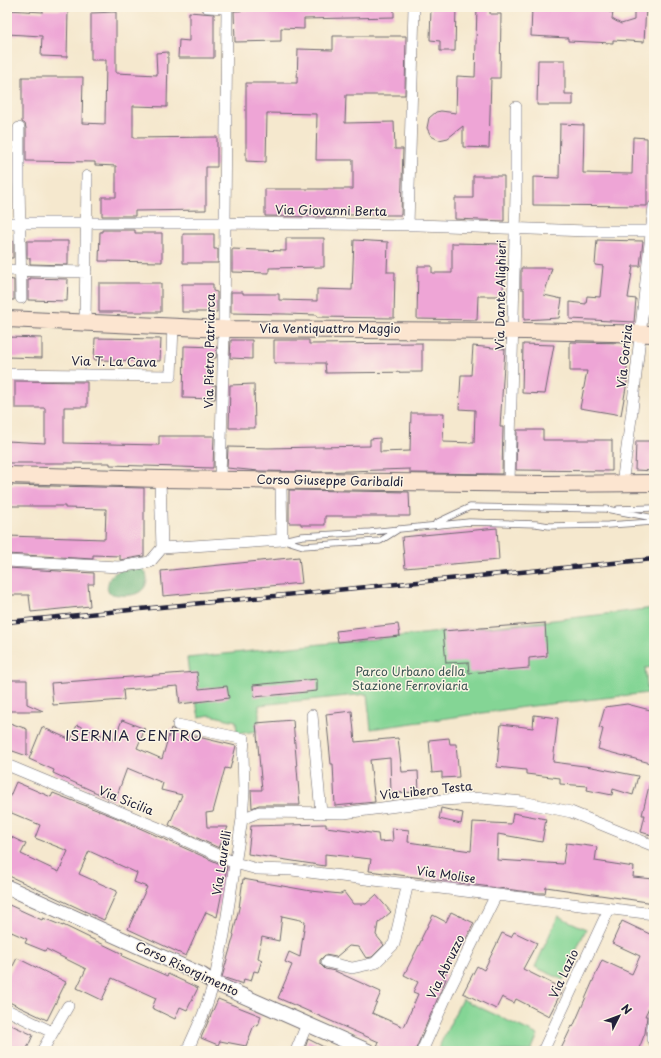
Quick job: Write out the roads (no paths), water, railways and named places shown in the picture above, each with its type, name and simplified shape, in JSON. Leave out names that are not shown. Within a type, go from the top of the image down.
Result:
[{"type":"main road","name":"Via Ventiquattro Maggio","points":[[7,319],[224,329],[513,331],[647,334]]},
{"type":"main road","name":"Corso Giuseppe Garibaldi","points":[[7,475],[220,480],[622,484],[654,483]]},
{"type":"street","points":[[207,7],[227,7]]},
{"type":"street","name":"Via Pietro Patriarca","points":[[220,480],[224,329],[227,7]]},
{"type":"street","points":[[408,225],[414,7]]},
{"type":"street","name":"Via Dante Alighieri","points":[[509,483],[515,228],[516,107]]},
{"type":"street","points":[[19,128],[21,298]]},
{"type":"street","points":[[85,323],[87,176]]},
{"type":"street","name":"Via Gorizia","points":[[622,484],[632,411],[647,334],[654,206]]},
{"type":"street","name":"Via Giovanni Berta","points":[[7,223],[408,225],[587,231],[653,231]]},
{"type":"street","points":[[7,270],[86,272]]},
{"type":"street","name":"Via T. La Cava","points":[[7,374],[171,376],[173,326]]},
{"type":"street","points":[[7,561],[119,567],[150,562],[162,548],[160,479]]},
{"type":"street","points":[[162,548],[282,540],[281,488],[284,480]]},
{"type":"street","points":[[312,715],[321,813]]},
{"type":"street","name":"Via Laurelli","points":[[178,725],[244,739],[244,791],[242,819],[224,935],[214,983],[203,1015],[187,1051]]},
{"type":"street","name":"Via Sicilia","points":[[7,765],[156,827],[235,863]]},
{"type":"street","name":"Via Libero Testa","points":[[242,819],[259,812],[344,813],[442,800],[481,798],[516,801],[571,812],[654,846]]},
{"type":"street","name":"Via Molise","points":[[235,863],[257,869],[292,870],[408,883],[654,914]]},
{"type":"street","points":[[327,962],[352,968],[375,963],[394,944],[408,883]]},
{"type":"street","name":"Corso Risorgimento","points":[[7,887],[195,972],[214,983],[368,1051]]},
{"type":"street","name":"Via Abruzzo","points":[[422,1051],[450,988],[496,895]]},
{"type":"street","name":"Via Lazio","points":[[543,1051],[609,908]]},
{"type":"street","points":[[42,1051],[68,1006]]},
{"type":"street","points":[[7,1010],[52,1032]]},
{"type":"street","points":[[652,1039],[654,1013]]},
{"type":"street","points":[[296,1051],[306,1024]]},
{"type":"lane","points":[[654,353],[654,370]]},
{"type":"lane","points":[[432,525],[470,507],[606,509],[654,508]]},
{"type":"lane","points":[[606,509],[654,518]]},
{"type":"lane","points":[[282,540],[302,536],[370,532],[469,522],[536,524],[549,526],[608,525],[654,522]]},
{"type":"lane","points":[[282,540],[303,546],[380,541],[401,528]]},
{"type":"railway","points":[[7,622],[654,559]]},
{"type":"district","name":"ISERNIA CENTRO","points":[[134,736]]},
{"type":"park label","name":"Parco Urbano della Stazione Ferroviaria","points":[[410,679]]}]
